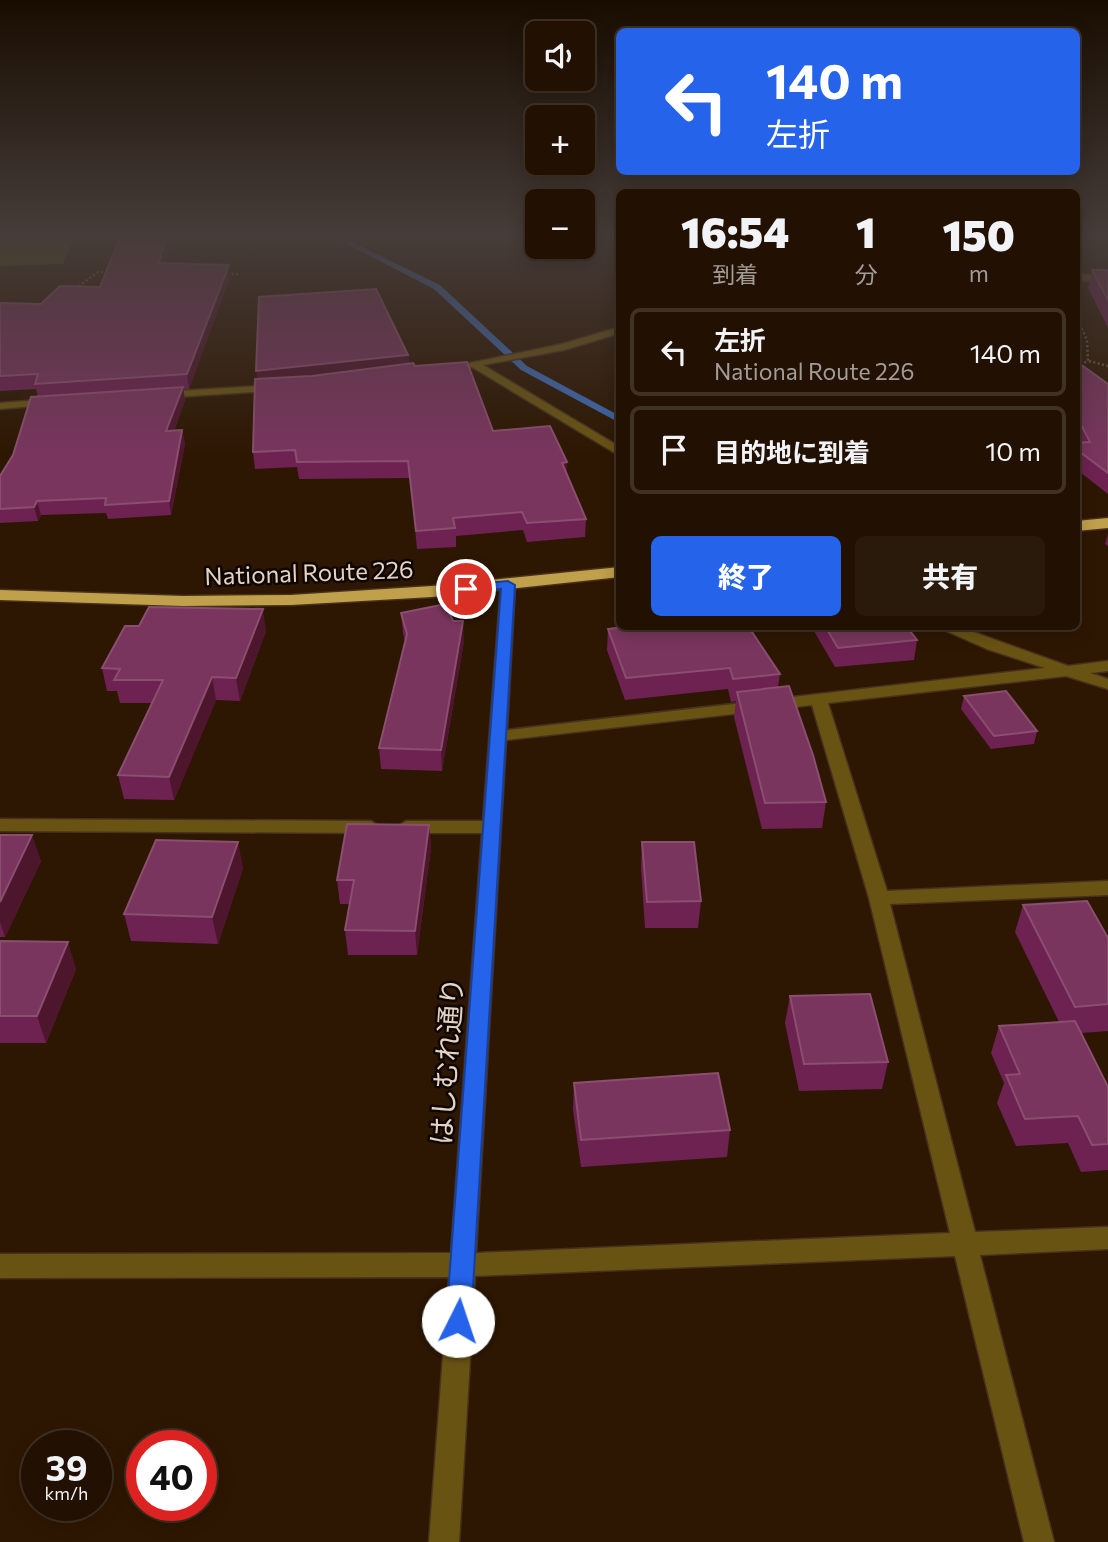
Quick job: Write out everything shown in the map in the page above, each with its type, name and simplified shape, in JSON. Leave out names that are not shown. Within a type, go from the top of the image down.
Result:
[{"type":"highway","points":[[1080,526],[1108,523]]},
{"type":"highway","name":"National Route 226","points":[[0,596],[244,601],[349,597],[508,585],[616,572]]},
{"type":"street","points":[[430,372],[564,347],[616,331]]},
{"type":"street","points":[[481,363],[616,449]]},
{"type":"street","points":[[148,396],[295,387]]},
{"type":"street","points":[[0,406],[67,401]]},
{"type":"street","name":"はしむれ通り","points":[[444,1542],[508,585]]},
{"type":"street","points":[[953,630],[992,646],[1108,684]]},
{"type":"street","points":[[498,736],[1108,666]]},
{"type":"street","points":[[819,700],[879,898],[963,1245],[1039,1542]]},
{"type":"street","points":[[0,825],[492,827]]},
{"type":"street","points":[[879,898],[1108,888]]},
{"type":"street","points":[[0,1266],[462,1265],[1108,1238]]},
{"type":"path","points":[[1080,325],[1087,340],[1088,361]]},
{"type":"path","points":[[1080,364],[1088,361],[1108,366]]},
{"type":"building","points":[[0,309],[212,309],[187,374],[35,384],[38,374],[0,376]]},
{"type":"building","points":[[259,309],[386,309],[408,355],[256,371]]},
{"type":"building","points":[[467,362],[493,431],[550,426],[567,462],[562,463],[586,519],[527,523],[522,512],[453,518],[455,528],[416,531],[408,461],[297,462],[295,450],[253,452],[255,379],[312,376],[413,363],[415,366]]},
{"type":"building","points":[[1080,364],[1108,384],[1108,473],[1080,452],[1080,443],[1090,442],[1080,423]]},
{"type":"building","points":[[183,387],[166,431],[182,430],[169,501],[105,505],[106,498],[37,501],[34,507],[0,509],[0,476],[13,455],[31,397]]},
{"type":"building","points":[[446,604],[453,621],[463,621],[441,750],[379,748],[407,634],[401,613]]},
{"type":"building","points":[[149,607],[263,609],[236,678],[212,677],[169,777],[118,775],[163,680],[114,680],[120,669],[102,668],[125,626],[139,626]]},
{"type":"building","points":[[608,629],[751,630],[780,674],[733,679],[730,668],[626,678]]},
{"type":"building","points":[[827,630],[909,630],[917,640],[838,648]]},
{"type":"building","points":[[789,686],[826,802],[765,803],[737,692]]},
{"type":"building","points":[[1006,691],[1037,731],[994,736],[964,696]]},
{"type":"building","points":[[347,824],[429,825],[415,931],[345,930],[354,880],[337,880]]},
{"type":"building","points":[[0,835],[32,835],[0,902]]},
{"type":"building","points":[[156,840],[238,842],[212,917],[124,914]]},
{"type":"building","points":[[642,842],[694,842],[701,901],[647,902]]},
{"type":"building","points":[[1087,901],[1108,938],[1108,1004],[1075,1007],[1023,905]]},
{"type":"building","points":[[1,941],[68,942],[37,1016],[0,1016]]},
{"type":"building","points":[[870,994],[888,1062],[804,1064],[790,996]]},
{"type":"building","points":[[1075,1021],[1108,1087],[1108,1144],[1092,1145],[1078,1116],[1025,1119],[1006,1075],[1020,1074],[999,1026]]},
{"type":"building","points":[[718,1073],[730,1130],[581,1140],[574,1083]]},
{"type":"waterway","points":[[461,309],[524,368],[616,418]]},
{"type":"route","points":[[458,1321],[508,585],[466,589]]}]
